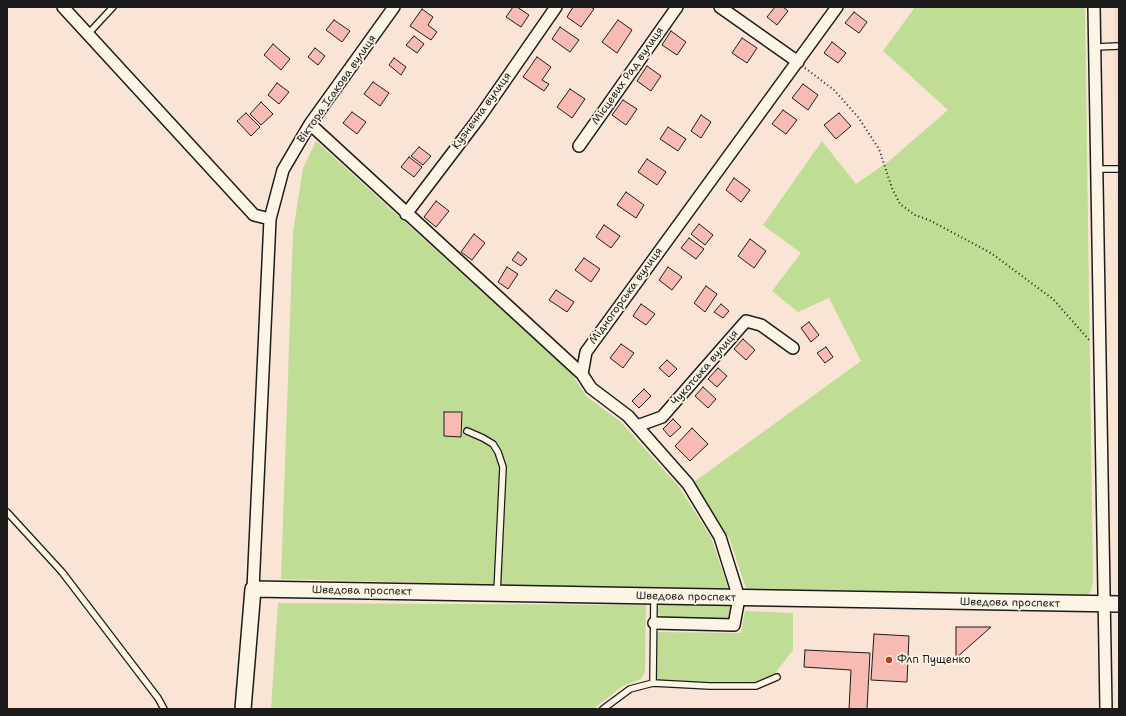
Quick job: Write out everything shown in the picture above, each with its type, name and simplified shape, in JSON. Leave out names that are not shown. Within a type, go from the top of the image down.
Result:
[{"type":"street","points":[[63,7],[254,216],[270,219]]},
{"type":"street","name":"Віктора Ісакова вулиця","points":[[253,589],[270,219],[283,170],[310,124],[394,7]]},
{"type":"street","name":"Кузнечна вулиця","points":[[406,214],[479,118],[556,7]]},
{"type":"street","name":"Місцевих Рад вулиця","points":[[579,146],[677,7]]},
{"type":"street","points":[[720,7],[798,62]]},
{"type":"street","name":"Мідногорська вулиця","points":[[582,374],[586,352],[838,7]]},
{"type":"street","points":[[1094,7],[1100,342],[1112,605],[1106,709]]},
{"type":"street","points":[[310,124],[406,214],[582,374],[591,388],[628,416],[688,484],[720,537],[739,598],[734,625],[654,623]]},
{"type":"street","name":"Чукотська вулиця","points":[[637,426],[662,417],[746,321],[761,325],[793,348]]},
{"type":"street","points":[[243,709],[253,589]]},
{"type":"street","name":"Шведова проспект","points":[[253,589],[1112,605]]},
{"type":"lane","points":[[88,34],[114,7]]},
{"type":"lane","points":[[1095,47],[1119,46]]},
{"type":"lane","points":[[1097,169],[1119,169]]},
{"type":"lane","points":[[467,431],[492,444],[498,452],[503,467],[497,593]]},
{"type":"lane","points":[[7,512],[62,572],[158,698],[164,709]]},
{"type":"lane","points":[[653,683],[654,596]]},
{"type":"lane","points":[[603,709],[630,688],[653,683],[710,686],[756,686],[777,677]]},
{"type":"path","points":[[798,62],[834,90],[858,117],[878,150],[892,188],[900,204],[914,215],[929,220],[991,253],[1053,299],[1089,341],[1100,342]]},
{"type":"shaded area","points":[[1114,7],[1119,7],[1119,511],[1116,173]]},
{"type":"green space","points":[[915,7],[1085,7],[1093,580],[1092,588],[1089,594],[1084,597],[747,591],[730,540],[694,482],[861,361],[829,298],[798,312],[772,291],[801,253],[763,225],[822,141],[856,184],[889,161],[948,110],[883,51]]},
{"type":"green space","points":[[316,141],[572,374],[586,396],[621,422],[679,487],[711,537],[729,591],[281,579],[293,232],[303,168]]},
{"type":"green space","points":[[278,603],[646,605],[645,672],[641,679],[623,686],[593,709],[271,709]]},
{"type":"green space","points":[[661,603],[727,604],[732,609],[730,617],[725,620],[662,617],[658,614],[657,610]]},
{"type":"green space","points":[[745,611],[793,613],[793,650],[773,676],[755,682],[661,681],[658,679],[656,675],[657,632],[741,633]]},
{"type":"building","points":[[513,7],[517,7],[529,15],[521,27],[506,17]]},
{"type":"building","points":[[573,7],[591,7],[594,9],[581,27],[567,17]]},
{"type":"building","points":[[775,7],[783,7],[788,11],[777,25],[767,17]]},
{"type":"building","points":[[422,9],[433,17],[428,25],[437,32],[431,40],[410,26]]},
{"type":"building","points":[[854,12],[867,22],[859,33],[845,23]]},
{"type":"building","points":[[334,20],[350,31],[342,42],[326,30]]},
{"type":"building","points":[[618,20],[632,30],[617,53],[602,42]]},
{"type":"building","points":[[560,27],[579,40],[570,52],[552,39]]},
{"type":"building","points":[[671,31],[686,42],[677,55],[662,45]]},
{"type":"building","points":[[414,36],[424,44],[417,53],[406,45]]},
{"type":"building","points":[[742,38],[757,48],[747,63],[732,53]]},
{"type":"building","points":[[832,42],[846,53],[838,63],[824,53]]},
{"type":"building","points":[[273,44],[290,59],[281,70],[264,55]]},
{"type":"building","points":[[315,48],[325,56],[318,65],[308,57]]},
{"type":"building","points":[[537,57],[551,67],[542,80],[549,84],[544,91],[523,77]]},
{"type":"building","points":[[394,58],[406,67],[401,75],[389,65]]},
{"type":"building","points":[[647,66],[661,76],[651,91],[637,81]]},
{"type":"building","points":[[373,82],[389,93],[380,106],[364,94]]},
{"type":"building","points":[[277,83],[289,92],[279,104],[268,95]]},
{"type":"building","points":[[803,84],[818,95],[808,110],[792,98]]},
{"type":"building","points":[[570,89],[585,99],[572,118],[557,107]]},
{"type":"building","points":[[623,100],[637,109],[626,125],[612,115]]},
{"type":"building","points":[[261,102],[273,114],[261,125],[250,114]]},
{"type":"building","points":[[783,110],[797,120],[786,134],[772,124]]},
{"type":"building","points":[[352,112],[366,122],[357,134],[343,123]]},
{"type":"building","points":[[246,113],[260,127],[251,136],[237,121]]},
{"type":"building","points":[[839,113],[851,126],[836,139],[824,125]]},
{"type":"building","points":[[701,115],[711,122],[701,138],[691,131]]},
{"type":"building","points":[[668,127],[686,139],[678,151],[660,139]]},
{"type":"building","points":[[419,147],[431,156],[423,165],[411,156]]},
{"type":"building","points":[[409,157],[422,167],[414,177],[401,167]]},
{"type":"building","points":[[647,159],[666,172],[657,185],[638,172]]},
{"type":"building","points":[[734,178],[750,190],[741,202],[726,190]]},
{"type":"building","points":[[626,192],[644,205],[636,218],[617,205]]},
{"type":"building","points":[[436,201],[449,211],[436,227],[424,217]]},
{"type":"building","points":[[699,224],[713,235],[705,245],[691,234]]},
{"type":"building","points":[[604,225],[620,236],[611,248],[596,237]]},
{"type":"building","points":[[474,234],[485,243],[472,260],[461,252]]},
{"type":"building","points":[[689,238],[704,249],[696,259],[681,248]]},
{"type":"building","points":[[750,239],[766,251],[754,268],[738,256]]},
{"type":"building","points":[[518,252],[527,259],[521,266],[512,260]]},
{"type":"building","points":[[584,258],[600,269],[591,282],[575,270]]},
{"type":"building","points":[[507,267],[518,274],[508,289],[498,282]]},
{"type":"building","points":[[668,267],[682,277],[672,290],[659,280]]},
{"type":"building","points":[[706,286],[717,294],[705,312],[694,303]]},
{"type":"building","points":[[556,290],[574,302],[567,312],[549,300]]},
{"type":"building","points":[[641,304],[655,314],[646,325],[633,316]]},
{"type":"building","points":[[721,304],[729,311],[723,318],[714,312]]},
{"type":"building","points":[[809,322],[819,335],[811,342],[801,328]]},
{"type":"building","points":[[743,339],[755,350],[746,360],[734,349]]},
{"type":"building","points":[[621,344],[634,353],[623,368],[610,358]]},
{"type":"building","points":[[826,347],[833,357],[825,363],[817,353]]},
{"type":"building","points":[[667,360],[677,369],[669,377],[659,368]]},
{"type":"building","points":[[718,368],[727,376],[717,387],[708,379]]},
{"type":"building","points":[[703,387],[716,399],[708,408],[695,396]]},
{"type":"building","points":[[644,389],[651,396],[639,408],[632,401]]},
{"type":"building","points":[[444,412],[462,412],[461,437],[444,436]]},
{"type":"building","points":[[673,419],[681,427],[670,437],[663,429]]},
{"type":"building","points":[[692,428],[708,444],[690,461],[675,446]]},
{"type":"building","points":[[956,627],[991,627],[956,658]]},
{"type":"building","points":[[874,634],[909,636],[907,682],[871,680]]},
{"type":"building","points":[[805,650],[870,653],[867,709],[849,709],[851,670],[804,667]]},
{"type":"place","name":"Флп Пущенко","points":[[889,660]]}]
